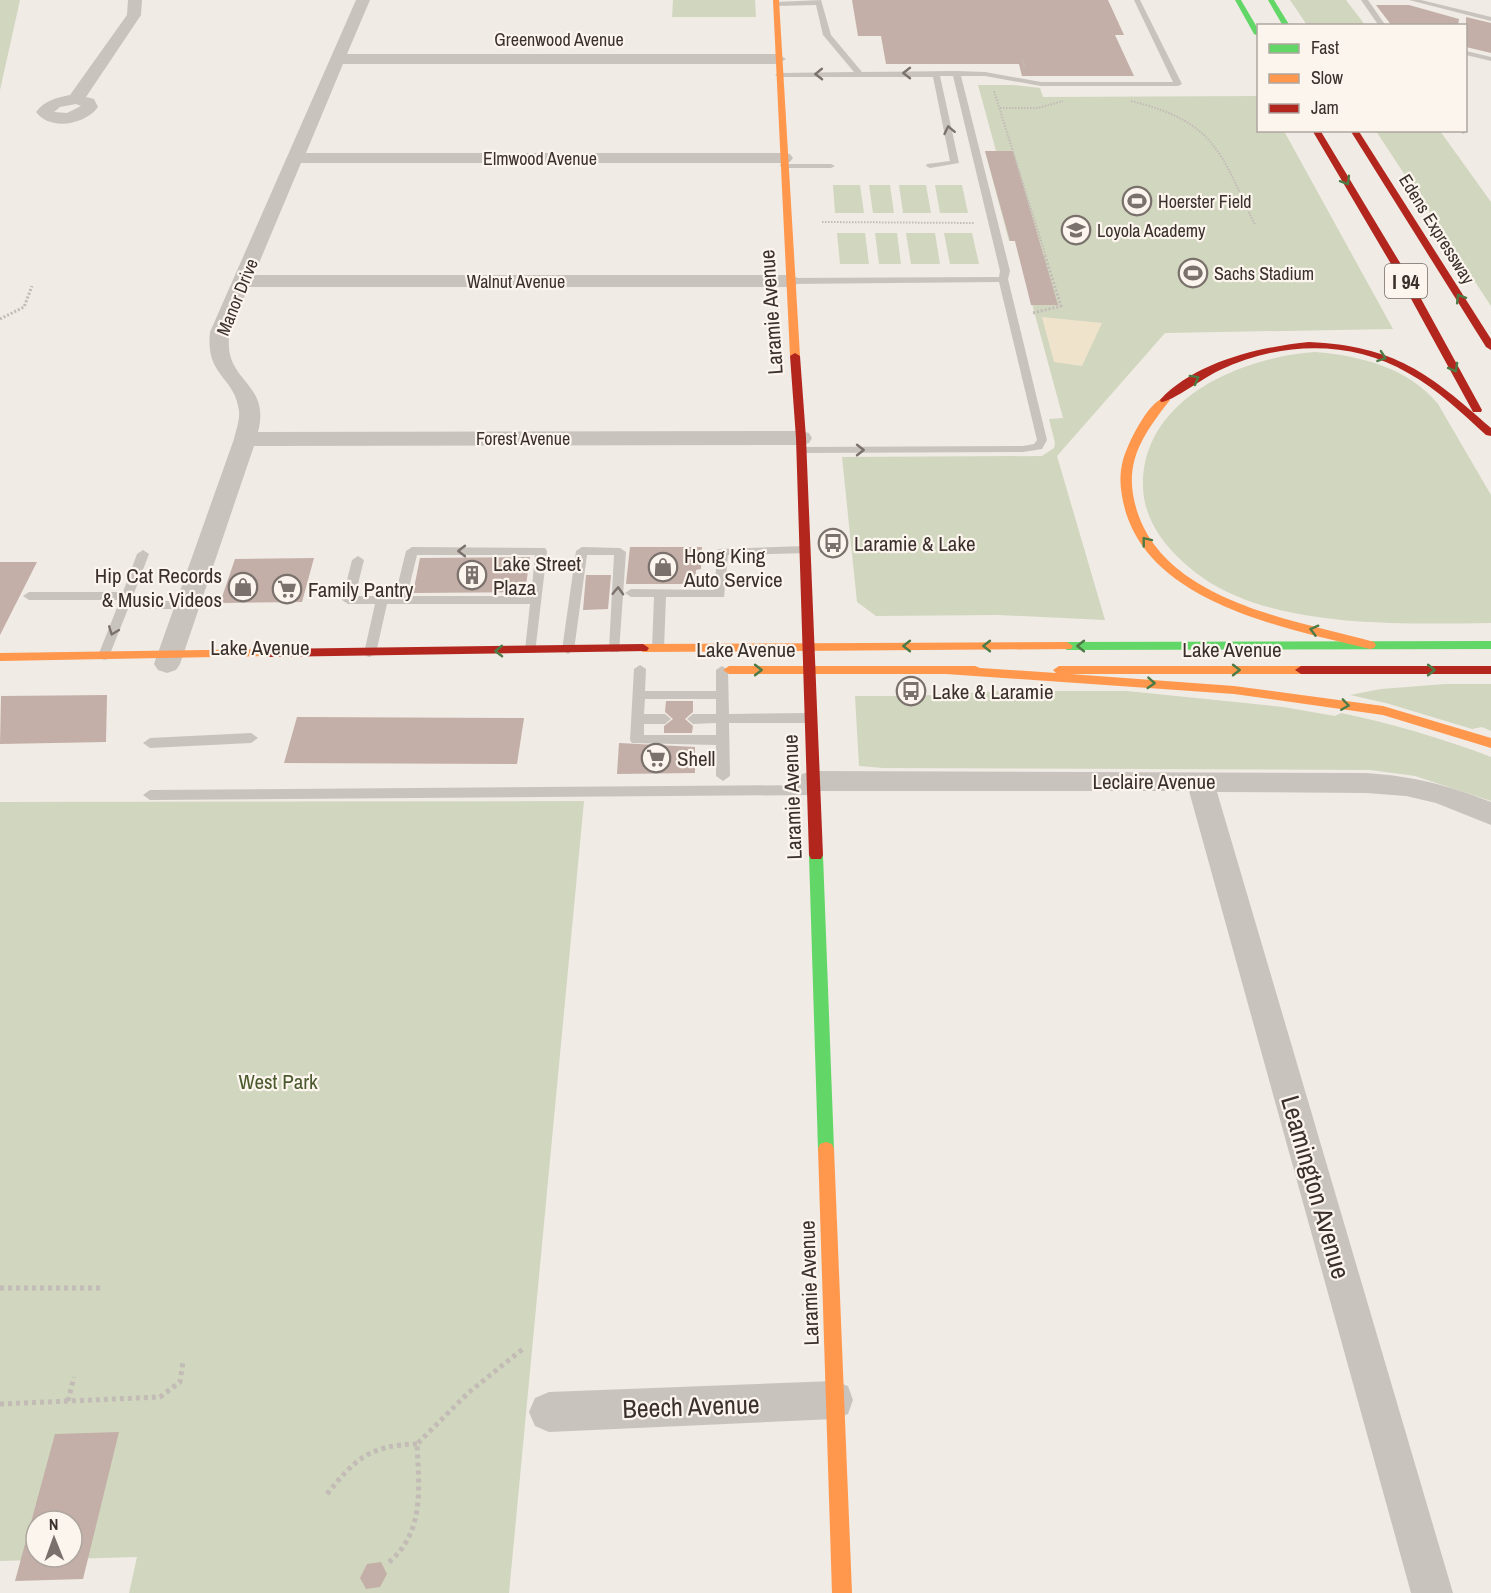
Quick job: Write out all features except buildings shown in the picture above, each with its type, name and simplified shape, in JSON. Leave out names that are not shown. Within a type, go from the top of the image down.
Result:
[{"type":"main road","points":[[1238,0],[1257,32]]},
{"type":"main road","points":[[1271,0],[1286,24]]},
{"type":"main road","name":"Laramie Avenue","points":[[776,2],[789,281],[801,444],[842,1593]]},
{"type":"main road","name":"I 94","points":[[1317,132],[1409,286],[1490,434]]},
{"type":"main road","name":"Edens Expressway","points":[[1355,132],[1491,347]]},
{"type":"main road","points":[[1370,645],[1233,605],[1198,590],[1174,573],[1140,534],[1129,511],[1123,489],[1125,468],[1133,445],[1162,402],[1199,377],[1258,352],[1311,344],[1362,350],[1418,372],[1442,389],[1490,434]]},
{"type":"main road","name":"Lake Avenue","points":[[1,657],[169,660],[370,653],[809,646],[1491,645]]},
{"type":"main road","name":"Lake Avenue","points":[[1,657],[104,656],[169,660],[218,668]]},
{"type":"main road","name":"Lake Avenue","points":[[716,670],[1491,670]]},
{"type":"main road","points":[[946,670],[1245,691],[1383,711],[1491,743]]},
{"type":"street","points":[[76,99],[134,15],[135,0]]},
{"type":"street","name":"Manor Drive","points":[[169,660],[245,439],[250,413],[241,386],[222,363],[218,344],[242,281],[363,0]]},
{"type":"street","name":"Greenwood Avenue","points":[[339,59],[779,67]]},
{"type":"street","name":"Elmwood Avenue","points":[[296,158],[784,162]]},
{"type":"street","name":"Walnut Avenue","points":[[242,281],[789,281]]},
{"type":"street","name":"Forest Avenue","points":[[245,439],[801,444]]},
{"type":"street","name":"Leclaire Avenue","points":[[813,786],[1200,781],[1366,783],[1406,786],[1442,794],[1491,814]]},
{"type":"street","name":"Leamington Avenue","points":[[1200,781],[1432,1593]]},
{"type":"street","name":"Beech Avenue","points":[[549,1412],[834,1400]]},
{"type":"lane","points":[[779,67],[858,74],[989,74],[1041,84],[1178,84],[1137,0]]},
{"type":"lane","points":[[1364,0],[1382,24]]},
{"type":"lane","points":[[1412,0],[1491,19]]},
{"type":"lane","points":[[776,2],[818,2],[827,35],[858,74]]},
{"type":"lane","points":[[1467,53],[1491,59]]},
{"type":"lane","points":[[936,74],[955,160],[955,162],[941,166]]},
{"type":"lane","points":[[801,444],[1023,449],[1038,447],[1042,440],[1003,279],[1005,271],[972,166],[956,74]]},
{"type":"lane","points":[[784,162],[831,166]]},
{"type":"lane","points":[[930,166],[972,166]]},
{"type":"lane","points":[[789,281],[1003,279]]},
{"type":"lane","points":[[631,593],[720,594],[722,552],[805,550]]},
{"type":"lane","points":[[400,600],[412,552],[541,551],[531,650]]},
{"type":"lane","points":[[567,650],[582,552],[620,552],[615,649]]},
{"type":"lane","points":[[104,656],[143,554]]},
{"type":"lane","points":[[358,560],[348,600],[536,600]]},
{"type":"lane","points":[[658,648],[660,594]]},
{"type":"lane","points":[[29,596],[188,605]]},
{"type":"lane","points":[[370,653],[382,600]]},
{"type":"lane","points":[[640,669],[637,740],[723,740]]},
{"type":"lane","points":[[716,670],[722,695],[723,776]]},
{"type":"lane","points":[[639,695],[722,695]]},
{"type":"lane","points":[[693,719],[811,718]]},
{"type":"lane","points":[[638,719],[665,719]]},
{"type":"lane","points":[[150,743],[250,738]]},
{"type":"lane","points":[[150,795],[813,786]]},
{"type":"path","points":[[989,74],[1061,306],[1033,313]]},
{"type":"path","points":[[1000,108],[1038,108],[1072,100]]},
{"type":"path","points":[[1129,101],[1174,112],[1204,131],[1218,150],[1255,225]]},
{"type":"path","points":[[822,222],[985,223]]},
{"type":"path","points":[[0,320],[24,306],[32,286]]},
{"type":"path","points":[[0,1288],[100,1288]]},
{"type":"path","points":[[389,1562],[399,1556],[413,1533],[419,1490],[417,1444],[452,1407],[496,1368],[524,1348]]},
{"type":"path","points":[[0,1404],[160,1397],[180,1382],[183,1361]]},
{"type":"path","points":[[68,1401],[74,1377]]},
{"type":"path","points":[[327,1494],[361,1456],[390,1444],[417,1444]]},
{"type":"green space","points":[[0,0],[20,0],[0,90]]},
{"type":"green space","points":[[673,0],[755,0],[756,17],[672,17]]},
{"type":"green space","points":[[1290,0],[1346,0],[1364,24],[1306,24]]},
{"type":"green space","name":"Sachs Stadium","points":[[978,85],[1040,88],[1043,97],[1257,96],[1257,132],[1285,132],[1393,329],[1165,333],[1057,456],[1105,620],[998,615],[876,616],[857,602],[842,457],[1042,456],[1054,448],[1055,443],[1049,419],[1063,418],[1015,241],[1009,241],[985,151],[996,151]]},
{"type":"green space","points":[[1377,132],[1441,132],[1491,202],[1491,306]]},
{"type":"green space","points":[[833,185],[860,185],[864,213],[835,213]]},
{"type":"green space","points":[[869,185],[890,185],[894,213],[873,213]]},
{"type":"green space","points":[[899,185],[926,185],[931,213],[903,213]]},
{"type":"green space","points":[[935,185],[962,185],[968,213],[940,213]]},
{"type":"green space","points":[[837,233],[865,233],[869,264],[840,264]]},
{"type":"green space","points":[[875,233],[897,233],[901,264],[879,264]]},
{"type":"green space","points":[[906,233],[935,233],[940,264],[911,264]]},
{"type":"green space","points":[[944,233],[972,233],[979,264],[950,264]]},
{"type":"green space","points":[[1315,352],[1366,360],[1398,372],[1426,391],[1438,404],[1491,495],[1491,623],[1381,623],[1304,615],[1267,607],[1233,595],[1203,578],[1171,550],[1154,527],[1148,514],[1143,487],[1147,456],[1159,429],[1177,407],[1200,388],[1228,374],[1257,363]]},
{"type":"green space","points":[[1445,684],[1491,684],[1491,731],[1482,727],[1472,729],[1386,703],[1350,695],[1381,689]]},
{"type":"green space","points":[[1001,691],[1127,691],[1283,707],[1335,716],[1341,713],[1360,717],[1436,738],[1491,757],[1491,801],[1415,776],[1370,770],[883,768],[859,766],[855,696],[914,696]]},
{"type":"green space","name":"West Park","points":[[584,801],[509,1593],[129,1593],[137,1557],[84,1559],[84,1509],[24,1509],[24,1560],[0,1561],[0,802]]},
{"type":"sand","points":[[1042,317],[1102,323],[1082,366],[1054,362]]},
{"type":"traffic: fast","points":[[1238,0],[1257,32]]},
{"type":"traffic: fast","points":[[1271,0],[1286,24]]},
{"type":"traffic: fast","points":[[1067,646],[1491,645]]},
{"type":"traffic: fast","points":[[816,855],[826,1149]]},
{"type":"traffic: slow","points":[[776,0],[795,356]]},
{"type":"traffic: slow","points":[[1165,400],[1148,420],[1135,443],[1125,481],[1126,494],[1137,529],[1158,558],[1187,582],[1222,600],[1299,627],[1370,645]]},
{"type":"traffic: slow","points":[[643,648],[1067,646]]},
{"type":"traffic: slow","points":[[0,657],[269,653]]},
{"type":"traffic: slow","points":[[729,670],[975,670]]},
{"type":"traffic: slow","points":[[946,670],[1234,690],[1383,711],[1491,743]]},
{"type":"traffic: slow","points":[[1059,670],[1301,670]]},
{"type":"traffic: slow","points":[[826,1149],[842,1593]]},
{"type":"traffic: jam","points":[[1317,132],[1409,286],[1477,410]]},
{"type":"traffic: jam","points":[[1355,132],[1491,347]]},
{"type":"traffic: jam","points":[[1165,400],[1190,382],[1217,367],[1247,356],[1277,348],[1309,345],[1340,346],[1371,353],[1400,364],[1447,395],[1490,433]]},
{"type":"traffic: jam","points":[[795,356],[801,438],[816,855]]},
{"type":"traffic: jam","points":[[269,653],[643,648]]},
{"type":"traffic: jam","points":[[1301,670],[1491,670]]},
{"type":"place","name":"Hoerster Field","points":[[1137,201]]},
{"type":"place","name":"Loyola Academy","points":[[1076,230]]},
{"type":"place","name":"Sachs Stadium","points":[[1193,273]]},
{"type":"place","name":"Laramie & Lake","points":[[833,543]]},
{"type":"place","name":"Hong King Auto Service","points":[[663,567]]},
{"type":"place","name":"Lake Street Plaza","points":[[472,575]]},
{"type":"place","name":"Hip Cat Records & Music Videos","points":[[243,587]]},
{"type":"place","name":"Family Pantry","points":[[287,589]]},
{"type":"place","name":"Lake & Laramie","points":[[911,691]]},
{"type":"place","name":"Shell","points":[[656,758]]}]
